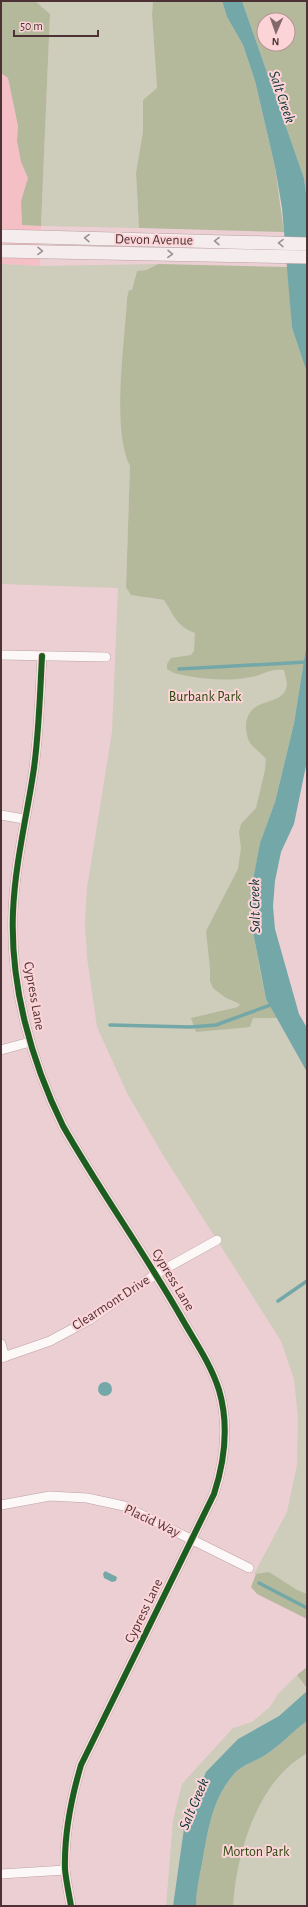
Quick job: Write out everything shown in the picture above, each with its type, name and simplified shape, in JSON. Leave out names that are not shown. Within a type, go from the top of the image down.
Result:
[{"type":"main road","name":"Devon Avenue","points":[[1,236],[256,249],[307,244]]},
{"type":"main road","points":[[1,251],[256,249],[307,257]]},
{"type":"street","points":[[1,655],[106,657]]},
{"type":"street","name":"Cypress Lane","points":[[42,656],[40,711],[34,767],[24,819],[13,912],[13,946],[20,995],[30,1042],[51,1102],[63,1126],[156,1274],[210,1368],[219,1390],[223,1410],[224,1452],[220,1474],[214,1494],[81,1765],[68,1815],[65,1870],[71,1906]]},
{"type":"street","points":[[1,814],[24,819]]},
{"type":"street","points":[[1,1050],[30,1042]]},
{"type":"street","name":"Clearmont Drive","points":[[3,1358],[50,1341],[90,1320],[156,1274],[217,1240]]},
{"type":"street","points":[[1,1344],[3,1358]]},
{"type":"street","name":"Placid Way","points":[[1,1505],[50,1496],[87,1498],[124,1506],[249,1568]]},
{"type":"street","points":[[1,1874],[65,1870]]},
{"type":"shaded area","points":[[1,73],[8,78],[18,126],[17,141],[21,162],[28,178],[21,201],[22,225],[41,226],[40,266],[1,264]]},
{"type":"green space","points":[[1,1],[35,1],[50,14],[41,226],[22,225],[21,201],[28,178],[21,162],[17,141],[18,126],[8,78],[1,73]]},
{"type":"green space","points":[[35,1],[153,1],[152,14],[157,88],[143,100],[143,131],[136,173],[139,228],[41,226],[50,14]]},
{"type":"green space","points":[[153,1],[222,1],[227,17],[243,45],[255,81],[275,167],[284,232],[139,228],[136,173],[143,131],[143,100],[157,88],[152,14]]},
{"type":"green space","points":[[242,1],[307,1],[307,200],[304,178],[260,52],[296,52],[296,12],[256,12],[256,41]]},
{"type":"green space","name":"Burbank Park","points":[[1,264],[40,266],[158,264],[146,270],[137,271],[132,290],[127,298],[120,408],[124,450],[130,466],[126,587],[148,598],[164,600],[307,641],[275,802],[266,999],[307,1072],[307,1602],[254,1574],[287,1512],[297,1465],[298,1418],[294,1379],[281,1341],[163,1155],[127,1093],[97,1027],[87,957],[85,922],[87,888],[112,732],[118,588],[1,584]]},
{"type":"green space","points":[[158,264],[288,267],[292,328],[307,373],[307,641],[294,723],[275,802],[260,843],[250,895],[254,937],[266,999],[277,1018],[253,1018],[250,1027],[196,1032],[191,1018],[238,1007],[240,1004],[226,998],[213,988],[210,981],[206,931],[238,869],[241,848],[239,832],[241,824],[256,808],[265,770],[266,759],[252,746],[248,738],[246,725],[248,715],[259,705],[279,697],[284,692],[287,685],[284,670],[274,670],[241,679],[222,680],[183,675],[174,673],[167,669],[167,664],[171,658],[191,655],[194,651],[195,633],[183,627],[179,623],[164,600],[131,595],[126,587],[130,466],[124,450],[120,408],[127,298],[129,290],[132,290],[137,271],[146,270]]},
{"type":"green space","points":[[269,1572],[297,1590],[307,1594],[307,1619],[257,1594],[251,1587],[256,1574]]},
{"type":"green space","points":[[307,1667],[307,1689],[297,1675]]},
{"type":"green space","points":[[297,1675],[307,1691],[279,1716],[238,1739],[184,1828],[173,1906],[166,1906],[173,1820],[182,1784],[233,1728],[252,1722],[270,1707],[278,1694]]},
{"type":"green space","name":"Morton Park","points":[[307,1721],[307,1906],[196,1906]]},
{"type":"green space","points":[[307,1721],[307,1753],[289,1766],[275,1782],[264,1797],[255,1814],[242,1851],[233,1906],[196,1906],[198,1885],[209,1827],[216,1804],[227,1783],[238,1770],[270,1752]]},
{"type":"water","points":[[222,1],[242,1],[256,41],[256,52],[260,52],[304,178],[307,200],[307,373],[292,328],[282,208],[275,167],[255,81],[243,45],[227,17]]},
{"type":"water","name":"Salt Creek","points":[[307,641],[307,761],[294,824],[281,852],[275,881],[273,906],[275,929],[299,1014],[307,1028],[307,1072],[266,999],[254,937],[250,895],[260,843],[275,802],[294,723]]},
{"type":"water","points":[[105,1382],[110,1384],[112,1389],[110,1394],[105,1396],[100,1394],[98,1389],[100,1384]]},
{"type":"water","points":[[105,1571],[117,1577],[116,1581],[112,1582],[104,1578],[103,1574]]},
{"type":"water","name":"Salt Creek","points":[[307,1691],[307,1721],[270,1752],[238,1770],[221,1793],[209,1827],[198,1885],[196,1906],[173,1906],[184,1828],[206,1772],[238,1739],[279,1716]]},
{"type":"waterway","points":[[179,669],[307,662]]},
{"type":"waterway","points":[[110,1025],[190,1027],[216,1025],[273,1004]]},
{"type":"waterway","points":[[278,1301],[307,1281]]},
{"type":"waterway","points":[[259,1583],[307,1608]]},
{"type":"cycle path","points":[[42,656],[36,754],[19,858],[13,912],[15,967],[25,1022],[41,1075],[63,1126],[167,1293],[212,1371],[222,1403],[225,1429],[221,1468],[214,1494],[81,1765],[71,1803],[65,1856],[65,1869],[71,1906]]}]
